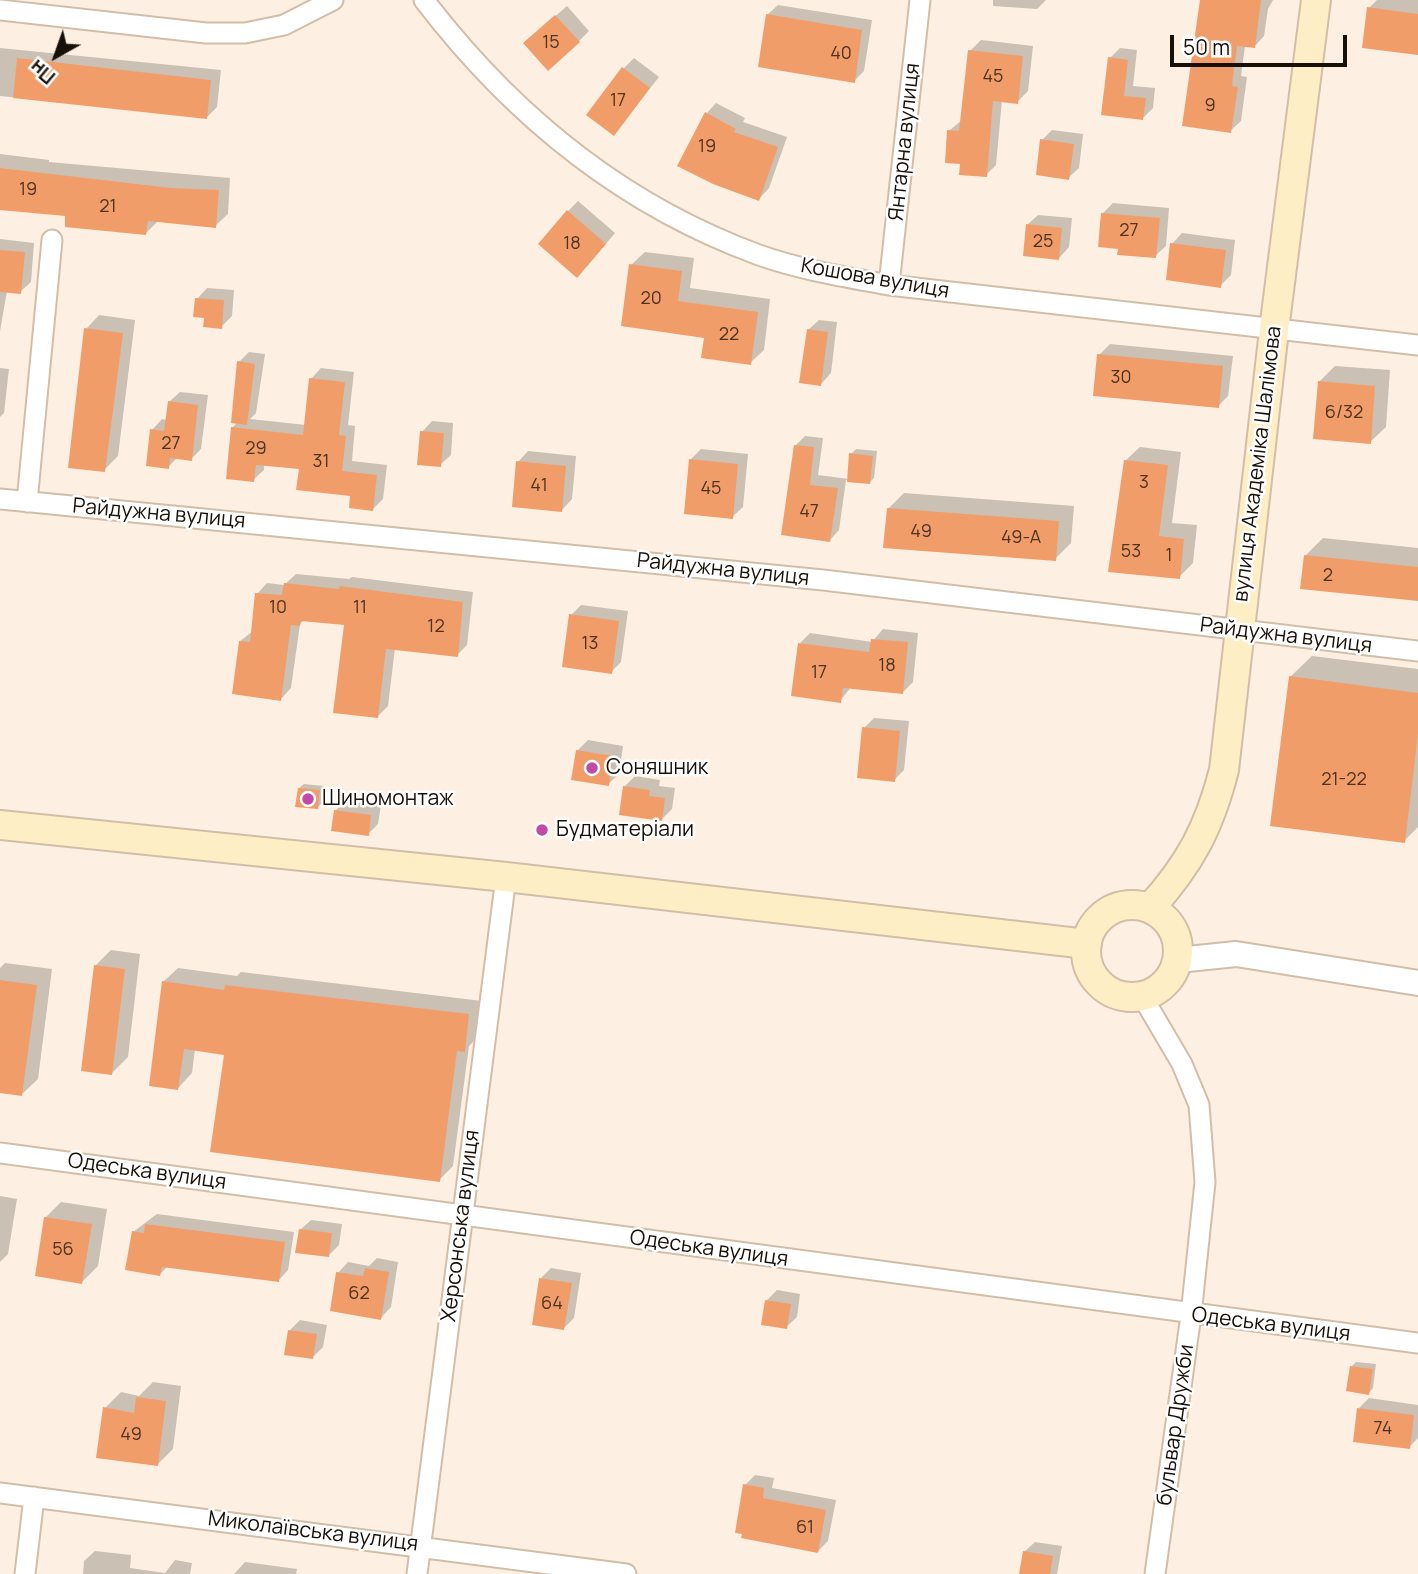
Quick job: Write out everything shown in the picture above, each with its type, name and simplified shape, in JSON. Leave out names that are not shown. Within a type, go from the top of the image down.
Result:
[{"type":"main road","name":"вулиця Академіка Шалімова","points":[[1150,908],[1181,874],[1201,840],[1215,805],[1224,770],[1238,630],[1315,0]]},
{"type":"main road","points":[[0,825],[506,877],[1087,944]]},
{"type":"main road","points":[[1135,904],[1150,908],[1163,917],[1173,929],[1178,944],[1178,960],[1172,975],[1162,987],[1142,996],[1118,995],[1105,989],[1088,965],[1087,944],[1096,922],[1107,912],[1135,904]]},
{"type":"street","points":[[0,10],[206,33],[245,33],[284,25],[333,0]]},
{"type":"street","name":"Кошова вулиця","points":[[424,0],[502,91],[548,134],[588,166],[637,198],[693,229],[761,256],[819,272],[889,285],[1418,345]]},
{"type":"street","name":"Янтарна вулиця","points":[[889,285],[920,0]]},
{"type":"street","points":[[27,502],[52,240]]},
{"type":"street","name":"Райдужна вулиця","points":[[0,499],[823,580],[1418,651]]},
{"type":"street","name":"Херсонська вулиця","points":[[417,1574],[506,877]]},
{"type":"street","points":[[1178,960],[1236,954],[1418,984]]},
{"type":"street","name":"бульвар Дружби","points":[[1142,996],[1182,1064],[1199,1105],[1205,1182],[1191,1315],[1155,1574]]},
{"type":"street","name":"Одеська вулиця","points":[[0,1153],[1191,1315],[1418,1343]]},
{"type":"street","name":"Миколаївська вулиця","points":[[0,1493],[421,1545],[626,1574]]},
{"type":"street","points":[[25,1574],[34,1497]]},
{"type":"building","points":[[1200,0],[1261,0],[1255,48],[1237,46],[1232,86],[1238,87],[1231,133],[1182,126]]},
{"type":"building","points":[[1367,7],[1418,14],[1418,55],[1362,48]]},
{"type":"building","points":[[766,14],[862,30],[855,83],[758,67]]},
{"type":"building","points":[[555,15],[580,42],[548,71],[523,43]]},
{"type":"building","points":[[968,50],[1023,56],[1018,104],[993,101],[987,177],[959,175],[960,164],[945,163],[947,130],[959,131]]},
{"type":"building","points":[[1108,57],[1128,60],[1124,96],[1146,98],[1143,120],[1101,115]]},
{"type":"building","points":[[17,58],[211,80],[207,119],[13,98]]},
{"type":"building","points":[[622,67],[650,88],[614,136],[586,115]]},
{"type":"building","points":[[705,112],[736,129],[734,132],[778,147],[759,201],[713,184],[677,166]]},
{"type":"building","points":[[1040,139],[1074,144],[1069,180],[1036,175]]},
{"type":"building","points":[[0,168],[171,188],[219,190],[216,228],[148,221],[146,235],[65,227],[65,216],[0,210]]},
{"type":"building","points":[[567,210],[606,244],[577,278],[538,244]]},
{"type":"building","points":[[1101,213],[1160,218],[1156,258],[1117,255],[1118,249],[1098,247]]},
{"type":"building","points":[[1026,224],[1062,228],[1059,260],[1023,256]]},
{"type":"building","points":[[1170,243],[1226,250],[1221,288],[1166,280]]},
{"type":"building","points":[[0,250],[25,252],[21,294],[0,292]]},
{"type":"building","points":[[629,264],[682,271],[678,301],[758,312],[751,365],[701,358],[704,338],[621,326]]},
{"type":"building","points":[[195,298],[224,300],[222,329],[203,327],[204,318],[193,317]]},
{"type":"building","points":[[84,328],[123,333],[105,472],[68,468]]},
{"type":"building","points":[[807,329],[828,332],[821,386],[799,383]]},
{"type":"building","points":[[1097,354],[1223,366],[1219,408],[1093,396]]},
{"type":"building","points":[[237,361],[255,364],[247,425],[231,423]]},
{"type":"building","points":[[309,378],[345,382],[339,435],[346,436],[342,471],[377,475],[373,511],[349,508],[350,496],[296,490],[299,469],[256,465],[254,482],[226,479],[231,427],[303,435]]},
{"type":"building","points":[[1318,381],[1375,386],[1371,444],[1313,439]]},
{"type":"building","points":[[168,401],[198,405],[192,461],[170,458],[169,469],[146,466],[150,429],[164,431]]},
{"type":"building","points":[[420,431],[444,433],[441,467],[417,465]]},
{"type":"building","points":[[794,445],[814,447],[810,485],[838,488],[830,542],[781,535]]},
{"type":"building","points":[[849,453],[873,456],[870,484],[847,482]]},
{"type":"building","points":[[689,459],[738,464],[733,519],[684,514]]},
{"type":"building","points":[[1124,460],[1168,465],[1159,536],[1184,539],[1180,579],[1108,572]]},
{"type":"building","points":[[516,461],[566,466],[562,512],[512,507]]},
{"type":"building","points":[[887,508],[1059,521],[1056,561],[883,548]]},
{"type":"building","points":[[1304,555],[1418,567],[1418,601],[1300,589]]},
{"type":"building","points":[[284,583],[339,589],[340,586],[463,602],[458,657],[386,649],[378,718],[333,713],[344,625],[301,621],[300,626],[291,625],[281,701],[232,694],[239,641],[250,642],[255,593],[282,595]]},
{"type":"building","points":[[569,614],[619,621],[612,674],[562,667]]},
{"type":"building","points":[[871,639],[908,642],[903,694],[843,688],[841,703],[791,696],[798,643],[869,652]]},
{"type":"building","points":[[1289,676],[1418,693],[1418,734],[1405,843],[1270,826]]},
{"type":"building","points":[[862,727],[900,731],[895,782],[857,778]]},
{"type":"building","name":"Соняшник","points":[[576,750],[613,756],[609,786],[571,780]]},
{"type":"building","points":[[623,786],[650,790],[649,796],[665,798],[662,821],[619,815]]},
{"type":"building","name":"Шиномонтаж","points":[[298,788],[320,790],[318,809],[295,807]]},
{"type":"building","points":[[334,810],[371,815],[369,836],[331,831]]},
{"type":"building","points":[[94,965],[125,969],[112,1075],[81,1071]]},
{"type":"building","points":[[0,980],[37,985],[22,1096],[0,1093]]},
{"type":"building","points":[[162,981],[224,990],[225,985],[469,1014],[465,1052],[457,1051],[440,1182],[210,1152],[224,1055],[184,1049],[178,1090],[149,1086]]},
{"type":"building","points":[[44,1217],[92,1224],[82,1284],[35,1276]]},
{"type":"building","points":[[145,1224],[285,1242],[279,1282],[162,1267],[160,1276],[125,1270],[132,1231],[144,1233]]},
{"type":"building","points":[[299,1229],[332,1233],[329,1257],[295,1253]]},
{"type":"building","points":[[365,1268],[389,1272],[381,1320],[330,1311],[336,1272],[363,1276]]},
{"type":"building","points":[[539,1278],[572,1283],[564,1330],[532,1325]]},
{"type":"building","points":[[765,1300],[791,1304],[787,1329],[761,1325]]},
{"type":"building","points":[[288,1330],[317,1334],[313,1359],[284,1355]]},
{"type":"building","points":[[1350,1366],[1373,1369],[1369,1395],[1346,1391]]},
{"type":"building","points":[[136,1397],[166,1401],[158,1466],[96,1458],[103,1407],[134,1413]]},
{"type":"building","points":[[1357,1408],[1414,1415],[1410,1449],[1353,1442]]},
{"type":"building","points":[[743,1484],[764,1488],[763,1498],[826,1510],[818,1553],[741,1538],[742,1534],[735,1533]]},
{"type":"building","points":[[1023,1551],[1053,1556],[1050,1574],[1019,1574]]},
{"type":"place","name":"Соняшник","points":[[592,768]]},
{"type":"place","name":"Шиномонтаж","points":[[308,799]]},
{"type":"place","name":"Будматеріали","points":[[542,830]]}]
